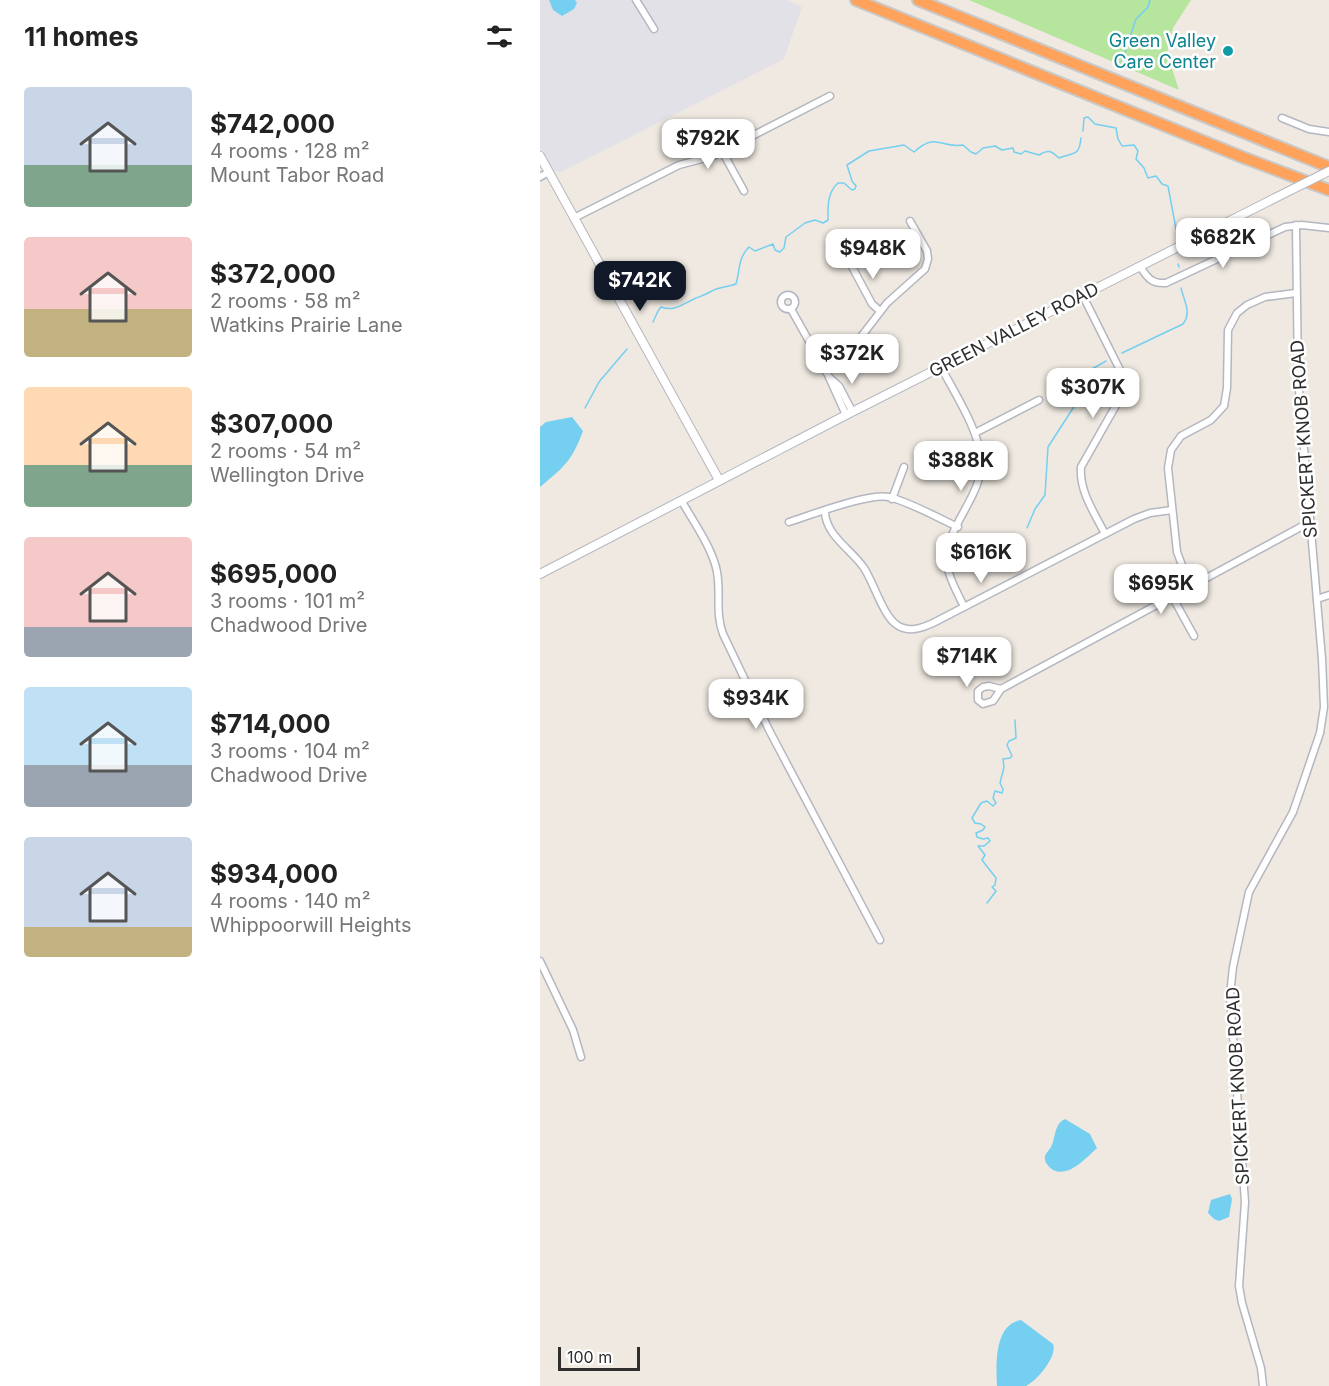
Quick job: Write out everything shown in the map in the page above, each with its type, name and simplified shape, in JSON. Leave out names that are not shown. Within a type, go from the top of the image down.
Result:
[{"type":"highway","points":[[856,0],[1242,157],[1329,190]]},
{"type":"highway","points":[[918,0],[1329,169]]},
{"type":"street","points":[[636,0],[654,29]]},
{"type":"street","points":[[574,218],[679,165],[722,151],[830,96]]},
{"type":"street","points":[[1282,118],[1309,129],[1329,132]]},
{"type":"street","points":[[722,151],[744,191]]},
{"type":"street","points":[[540,156],[719,480]]},
{"type":"street","name":"GREEN VALLEY ROAD","points":[[540,574],[849,413],[1329,169]]},
{"type":"street","points":[[540,177],[549,172]]},
{"type":"street","points":[[826,372],[851,351],[880,311],[927,265],[927,251],[910,221]]},
{"type":"street","points":[[1140,266],[1150,280],[1166,283],[1273,231],[1296,225],[1329,228]]},
{"type":"street","name":"SPICKERT KNOB ROAD","points":[[1263,1386],[1261,1368],[1239,1286],[1245,1202],[1230,986],[1249,892],[1293,812],[1320,733],[1324,707],[1298,378],[1296,225]]},
{"type":"street","points":[[849,261],[872,304],[880,311]]},
{"type":"street","points":[[1190,586],[1177,552],[1168,462],[1171,450],[1181,436],[1211,420],[1224,406],[1227,388],[1227,336],[1233,318],[1242,309],[1259,300],[1296,293]]},
{"type":"street","points":[[1083,296],[1120,370],[1122,382],[1119,400],[1081,467],[1084,492],[1105,534]]},
{"type":"street","points":[[791,309],[826,372],[839,386],[849,413]]},
{"type":"street","points":[[941,367],[975,433],[980,451],[980,475],[957,526],[950,545],[947,563],[950,579],[964,607]]},
{"type":"street","points":[[975,433],[1039,400]]},
{"type":"street","points":[[892,498],[904,467]]},
{"type":"street","points":[[789,522],[882,496],[892,498],[957,526]]},
{"type":"street","points":[[681,500],[716,565],[718,617],[723,634],[769,730],[880,940]]},
{"type":"street","points":[[825,511],[824,516],[832,531],[866,571],[889,616],[897,625],[908,629],[921,628],[1145,514],[1172,510]]},
{"type":"street","points":[[1001,689],[1310,522]]},
{"type":"street","points":[[1317,599],[1329,595]]},
{"type":"street","points":[[1172,596],[1194,636]]},
{"type":"street","points":[[540,961],[573,1030],[581,1057]]},
{"type":"shaded area","points":[[540,0],[787,0],[802,7],[784,59],[561,172],[540,168]]},
{"type":"green space","points":[[969,0],[1191,0],[1173,28],[1167,53],[1179,90]]},
{"type":"water","points":[[549,0],[575,0],[577,3],[574,9],[562,16],[553,10]]},
{"type":"water","points":[[572,417],[583,431],[575,450],[566,463],[540,487],[540,427],[546,422]]},
{"type":"water","points":[[1065,1119],[1090,1134],[1097,1148],[1071,1169],[1059,1172],[1049,1167],[1045,1157],[1053,1143],[1057,1127]]},
{"type":"water","points":[[1230,1194],[1232,1199],[1229,1217],[1219,1221],[1214,1219],[1208,1213],[1211,1200]]},
{"type":"water","points":[[1021,1320],[1053,1344],[1054,1349],[1050,1361],[1041,1374],[1026,1386],[997,1386],[997,1357],[1001,1337],[1012,1323]]},
{"type":"waterway","points":[[1122,62],[1136,19],[1148,7],[1150,0]]},
{"type":"waterway","points":[[1083,131],[1084,118],[1088,117],[1095,124],[1116,128],[1122,146],[1134,145],[1138,151],[1136,159],[1144,168],[1148,178],[1156,176],[1162,184],[1168,186],[1176,229]]},
{"type":"waterway","points":[[653,322],[661,307],[674,308],[714,290],[736,284],[741,260],[749,247],[755,251],[773,244],[775,250],[780,252],[784,248],[786,237],[805,223],[815,220],[823,223],[828,220],[829,200],[834,187],[838,183],[844,183],[852,190],[855,189],[856,186],[847,165],[869,151],[904,145],[914,152],[934,142],[955,146],[963,145],[976,154],[983,148],[995,146],[1002,150],[1013,148],[1014,152],[1021,154],[1025,151],[1039,155],[1050,152],[1059,158],[1077,151],[1081,138]]},
{"type":"waterway","points":[[1122,353],[1183,324],[1187,311],[1181,288]]},
{"type":"waterway","points":[[585,408],[599,382],[627,349]]},
{"type":"waterway","points":[[1027,528],[1035,509],[1045,495],[1048,447],[1086,388],[1085,373],[1106,361]]},
{"type":"waterway","points":[[987,903],[996,891],[992,887],[995,885],[996,878],[982,860],[985,855],[978,846],[984,846],[990,841],[988,838],[977,837],[976,833],[985,827],[975,823],[972,818],[981,803],[987,801],[993,806],[996,803],[993,798],[995,791],[1002,793],[1000,783],[1004,767],[1003,759],[1012,756],[1007,745],[1009,741],[1016,738],[1015,720]]},
{"type":"place","name":"Green Valley Care Center","points":[[1228,51]]}]
